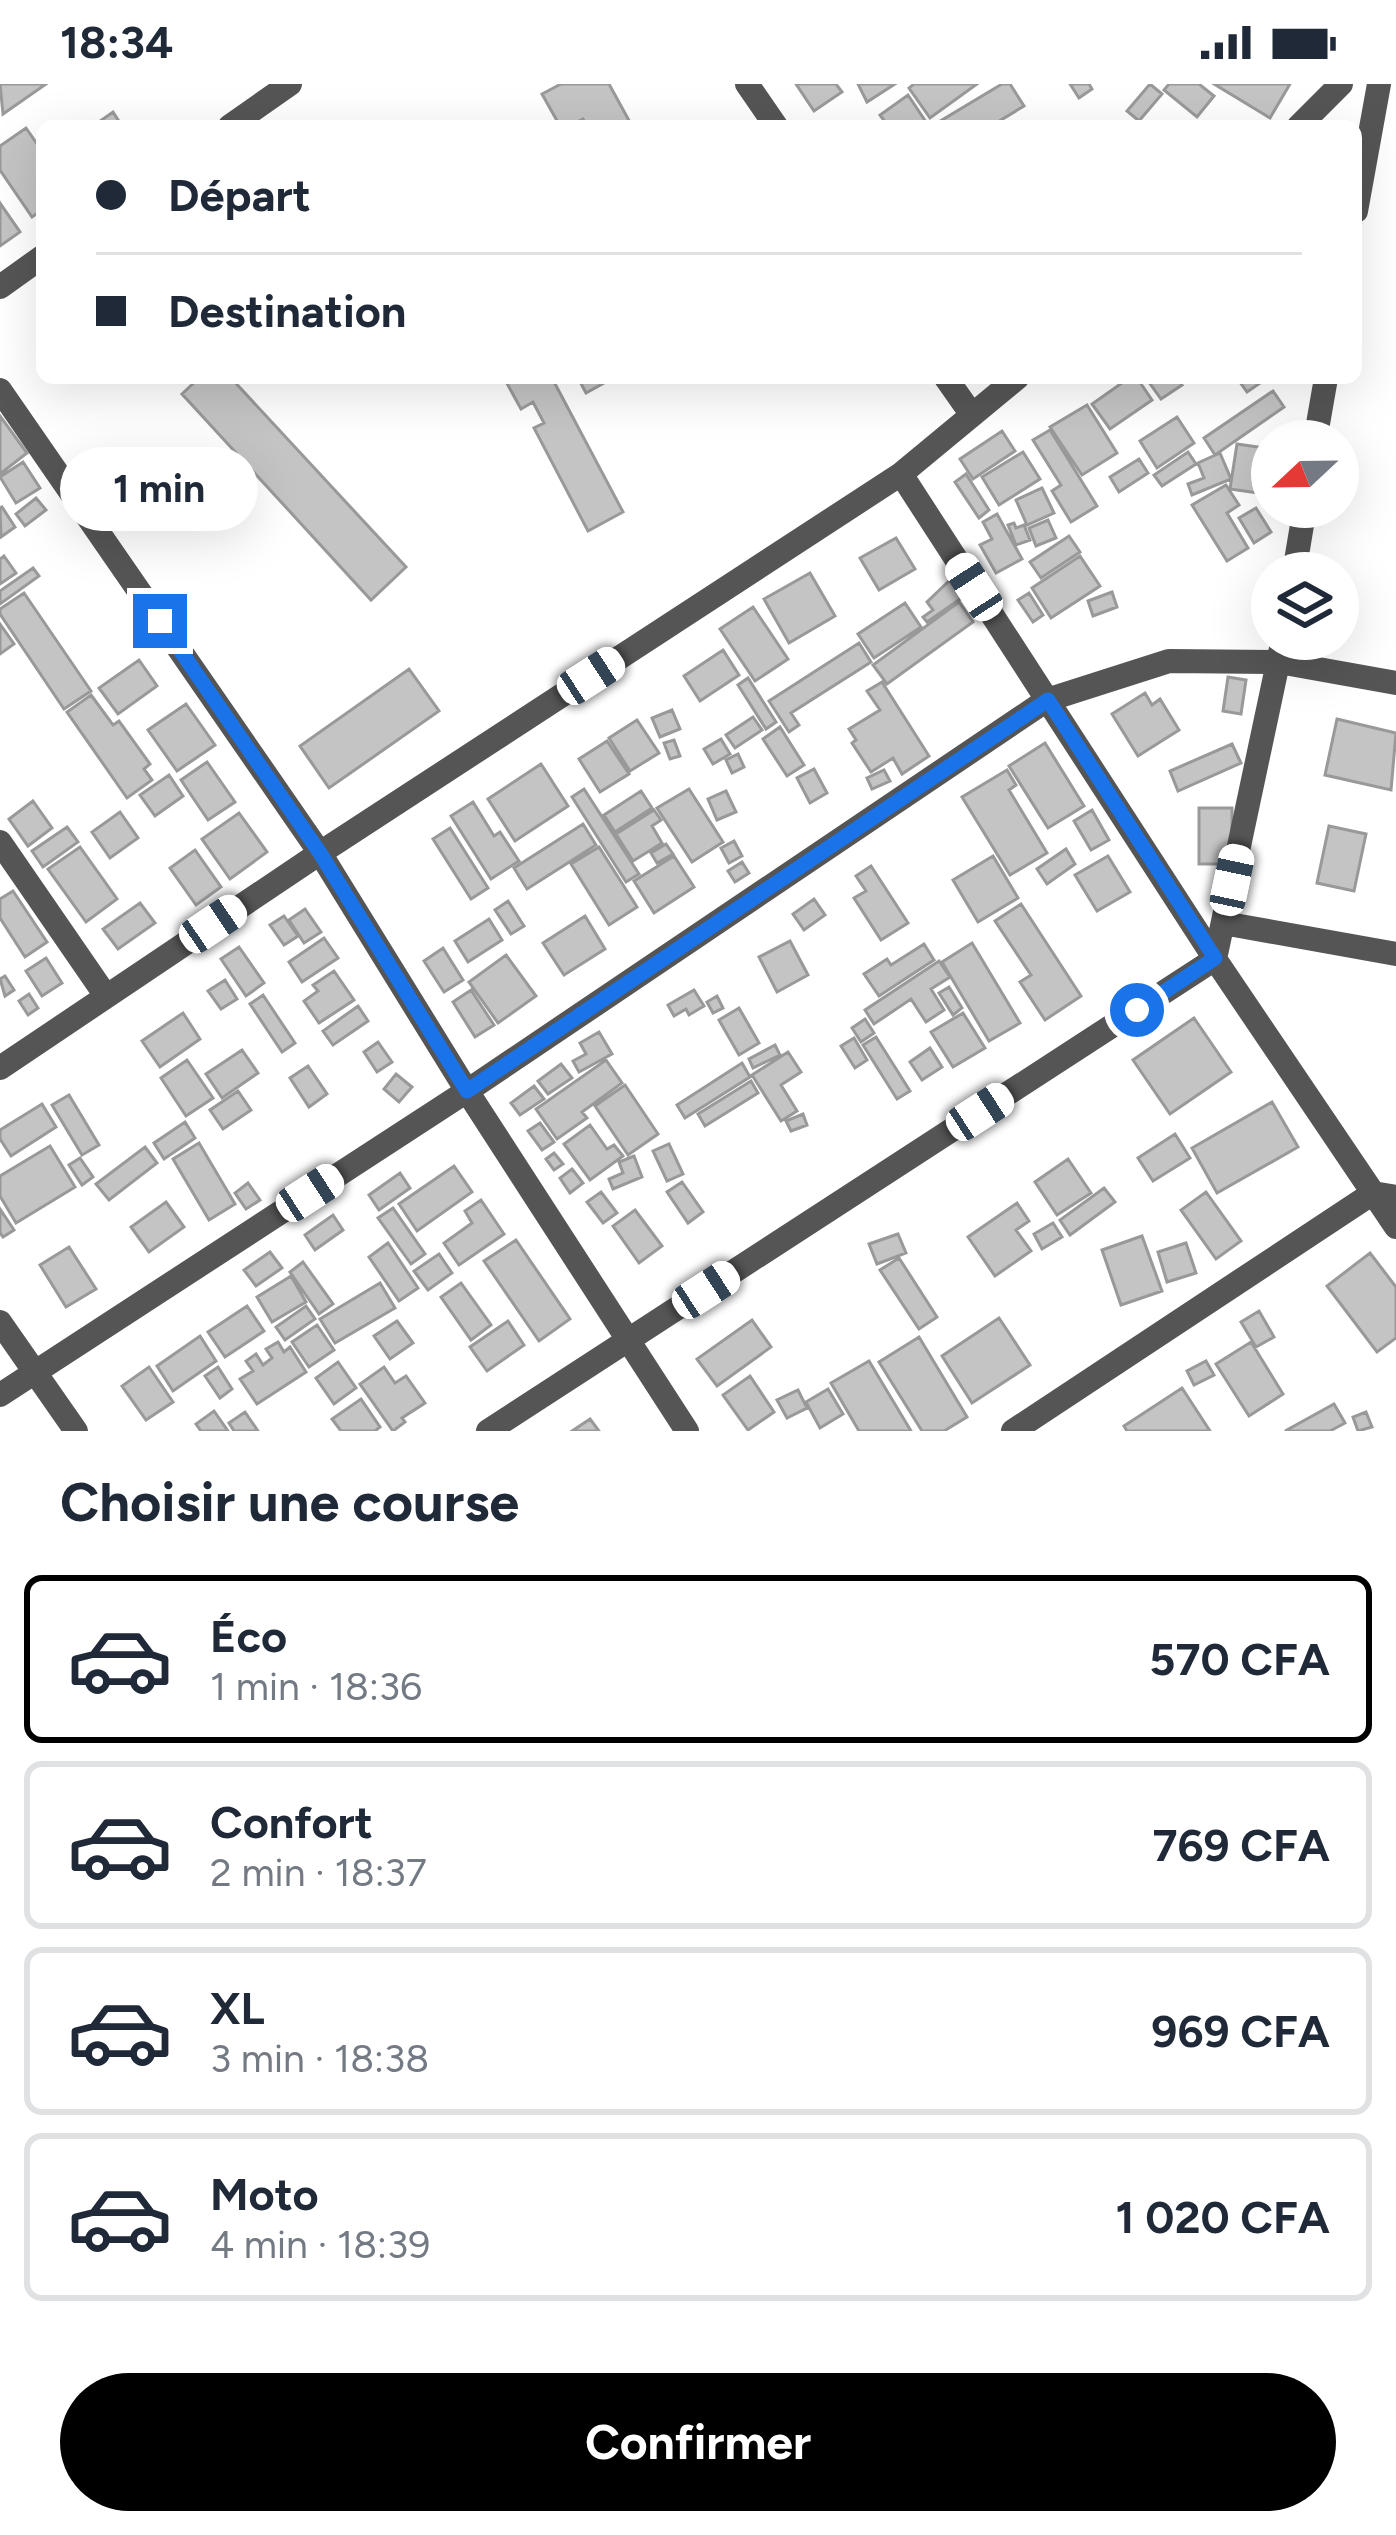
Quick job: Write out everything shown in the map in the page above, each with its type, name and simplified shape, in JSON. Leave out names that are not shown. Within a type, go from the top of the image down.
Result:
[{"type":"street","points":[[239,120],[290,84]]},
{"type":"street","points":[[747,84],[772,120]]},
{"type":"street","points":[[1305,120],[1341,84]]},
{"type":"street","points":[[1362,178],[1379,84]]},
{"type":"street","points":[[0,286],[36,261]]},
{"type":"street","points":[[950,384],[972,415]]},
{"type":"street","points":[[0,1068],[901,473],[1010,384]]},
{"type":"street","points":[[1319,420],[1325,384]]},
{"type":"street","points":[[0,390],[320,853],[687,1431]]},
{"type":"street","points":[[901,473],[1215,958],[1384,1195],[1396,1227]]},
{"type":"street","points":[[0,1396],[467,1091],[1048,700],[1169,661],[1251,654]]},
{"type":"street","points":[[488,1431],[1215,958],[1279,660]]},
{"type":"street","points":[[1314,660],[1396,682]]},
{"type":"street","points":[[0,842],[106,996]]},
{"type":"street","points":[[1223,923],[1396,955]]},
{"type":"street","points":[[1012,1431],[1384,1195]]},
{"type":"street","points":[[0,1322],[76,1431]]},
{"type":"building","points":[[0,84],[46,84],[3,114]]},
{"type":"building","points":[[561,84],[609,84],[629,120],[557,120],[542,94]]},
{"type":"building","points":[[796,84],[836,84],[842,92],[814,111]]},
{"type":"building","points":[[858,84],[895,84],[867,102]]},
{"type":"building","points":[[914,84],[977,84],[930,118],[909,88]]},
{"type":"building","points":[[1002,84],[1010,84],[1024,106],[1001,120],[942,120]]},
{"type":"building","points":[[1070,84],[1089,84],[1092,89],[1079,98]]},
{"type":"building","points":[[1150,84],[1162,94],[1140,120],[1127,111]]},
{"type":"building","points":[[1169,84],[1199,84],[1214,96],[1197,117],[1164,90]]},
{"type":"building","points":[[1214,84],[1290,84],[1270,118]]},
{"type":"building","points":[[908,95],[925,120],[884,120],[880,115]]},
{"type":"building","points":[[26,128],[36,142],[36,214],[32,217],[0,170],[0,146]]},
{"type":"building","points":[[0,203],[20,232],[0,246]]},
{"type":"building","points":[[193,384],[237,384],[406,567],[371,600],[182,394]]},
{"type":"building","points":[[507,384],[555,384],[623,512],[588,531],[534,428],[544,423],[533,402],[521,409]]},
{"type":"building","points":[[581,384],[602,384],[586,393]]},
{"type":"building","points":[[1120,384],[1141,384],[1152,400],[1110,429],[1092,404]]},
{"type":"building","points":[[1150,384],[1182,385],[1161,399]]},
{"type":"building","points":[[1273,391],[1284,407],[1265,420],[1251,420],[1251,430],[1215,455],[1204,438]]},
{"type":"building","points":[[1087,405],[1117,453],[1082,475],[1050,427]]},
{"type":"building","points":[[0,416],[27,453],[0,474]]},
{"type":"building","points":[[1177,417],[1194,443],[1157,468],[1140,441]]},
{"type":"building","points":[[1050,430],[1097,506],[1071,522],[1052,491],[1061,485],[1033,440]]},
{"type":"building","points":[[1002,431],[1015,451],[973,479],[960,459]]},
{"type":"building","points":[[1237,444],[1251,446],[1251,492],[1230,489]]},
{"type":"building","points":[[1023,452],[1040,479],[999,505],[982,477]]},
{"type":"building","points":[[1188,452],[1196,464],[1162,486],[1154,475]]},
{"type":"building","points":[[1220,453],[1231,479],[1192,495],[1188,484],[1204,478],[1198,463]]},
{"type":"building","points":[[1139,459],[1148,473],[1119,492],[1110,477]]},
{"type":"building","points":[[23,462],[40,488],[16,503],[0,477]]},
{"type":"building","points":[[966,474],[989,510],[979,518],[955,482]]},
{"type":"building","points":[[1226,485],[1239,505],[1227,513],[1248,548],[1227,561],[1192,505]]},
{"type":"building","points":[[1042,488],[1054,513],[1027,525],[1016,500]]},
{"type":"building","points":[[36,498],[46,510],[25,526],[16,514]]},
{"type":"building","points":[[0,508],[15,527],[1,537]]},
{"type":"building","points":[[1251,511],[1251,528],[1271,532],[1254,543],[1239,518]]},
{"type":"building","points":[[997,514],[1022,559],[996,573],[980,545],[992,539],[983,522]]},
{"type":"building","points":[[1048,520],[1056,538],[1036,546],[1029,528]]},
{"type":"building","points":[[1014,523],[1016,528],[1024,525],[1030,540],[1016,545],[1008,525]]},
{"type":"building","points":[[1069,536],[1080,552],[1041,578],[1030,562]]},
{"type":"building","points":[[896,538],[915,569],[879,590],[860,558]]},
{"type":"building","points":[[4,556],[16,573],[0,584],[0,559]]},
{"type":"building","points":[[1080,556],[1100,586],[1051,618],[1032,588]]},
{"type":"building","points":[[33,568],[39,576],[0,604],[0,591]]},
{"type":"building","points":[[810,573],[835,616],[789,643],[764,599]]},
{"type":"building","points":[[951,579],[963,597],[927,622],[923,617],[933,610],[927,602]]},
{"type":"building","points":[[1112,592],[1117,607],[1093,616],[1088,601]]},
{"type":"building","points":[[24,593],[91,691],[64,709],[0,614],[0,609]]},
{"type":"building","points":[[1029,593],[1043,615],[1033,622],[1018,600]]},
{"type":"building","points":[[959,602],[973,622],[887,684],[873,665]]},
{"type":"building","points":[[905,603],[921,627],[874,658],[858,634]]},
{"type":"building","points":[[753,607],[788,659],[755,681],[720,629]]},
{"type":"building","points":[[0,624],[14,644],[0,654]]},
{"type":"building","points":[[859,643],[871,662],[791,713],[799,725],[789,732],[769,701]]},
{"type":"building","points":[[723,650],[739,675],[700,701],[684,676]]},
{"type":"building","points":[[139,660],[157,686],[118,714],[99,688]]},
{"type":"building","points":[[409,669],[439,711],[329,788],[300,746]]},
{"type":"building","points":[[1228,677],[1246,680],[1241,714],[1223,711]]},
{"type":"building","points":[[748,678],[776,722],[766,729],[738,685]]},
{"type":"building","points":[[882,682],[929,756],[902,774],[893,758],[871,772],[852,743],[856,740],[849,729],[880,710],[867,691]]},
{"type":"building","points":[[1145,693],[1152,705],[1160,699],[1179,730],[1138,756],[1112,714]]},
{"type":"building","points":[[91,695],[113,725],[119,721],[150,764],[144,769],[152,780],[127,798],[67,712]]},
{"type":"building","points":[[186,704],[215,745],[177,771],[148,730]]},
{"type":"building","points":[[672,710],[680,729],[660,737],[652,718]]},
{"type":"building","points":[[753,717],[762,730],[735,748],[726,735]]},
{"type":"building","points":[[1337,719],[1396,733],[1391,790],[1325,775]]},
{"type":"building","points":[[637,720],[659,753],[630,771],[609,738]]},
{"type":"building","points":[[780,727],[804,765],[787,776],[763,739]]},
{"type":"building","points":[[721,739],[730,754],[713,764],[704,749]]},
{"type":"building","points":[[674,740],[680,756],[670,759],[664,743]]},
{"type":"building","points":[[607,741],[629,774],[600,792],[579,759]]},
{"type":"building","points":[[1045,743],[1084,806],[1048,828],[1009,766]]},
{"type":"building","points":[[1232,744],[1241,763],[1178,791],[1170,771]]},
{"type":"building","points":[[738,754],[744,767],[732,773],[726,760]]},
{"type":"building","points":[[207,762],[235,802],[208,820],[181,780]]},
{"type":"building","points":[[541,764],[568,806],[515,841],[488,799]]},
{"type":"building","points":[[814,769],[827,793],[810,803],[797,778]]},
{"type":"building","points":[[884,770],[890,781],[872,789],[867,778]]},
{"type":"building","points":[[1007,770],[1016,785],[1009,790],[1047,853],[1010,875],[962,797]]},
{"type":"building","points":[[169,775],[183,796],[155,816],[140,795]]},
{"type":"building","points":[[584,789],[639,874],[626,882],[572,797]]},
{"type":"building","points":[[689,789],[723,842],[692,862],[657,808]]},
{"type":"building","points":[[641,791],[652,808],[615,832],[604,815]]},
{"type":"building","points":[[726,791],[736,812],[717,820],[708,799]]},
{"type":"building","points":[[33,801],[52,828],[28,846],[9,819]]},
{"type":"building","points":[[473,802],[494,836],[500,832],[519,861],[491,879],[451,816]]},
{"type":"building","points":[[1199,808],[1232,808],[1232,864],[1199,864]]},
{"type":"building","points":[[654,810],[661,820],[652,826],[662,843],[633,861],[616,834]]},
{"type":"building","points":[[1092,810],[1109,840],[1091,850],[1074,821]]},
{"type":"building","points":[[120,812],[138,838],[110,858],[92,832]]},
{"type":"building","points":[[239,813],[267,852],[230,879],[202,839]]},
{"type":"building","points":[[583,824],[596,845],[527,889],[514,868]]},
{"type":"building","points":[[1329,826],[1366,834],[1354,891],[1317,883]]},
{"type":"building","points":[[67,827],[78,842],[43,867],[32,851]]},
{"type":"building","points":[[450,828],[488,888],[471,899],[433,839]]},
{"type":"building","points":[[734,841],[742,856],[729,863],[721,848]]},
{"type":"building","points":[[666,844],[673,854],[657,863],[651,853]]},
{"type":"building","points":[[80,847],[117,899],[86,922],[48,869]]},
{"type":"building","points":[[599,847],[637,907],[609,925],[571,864]]},
{"type":"building","points":[[1066,849],[1075,864],[1047,884],[1037,869]]},
{"type":"building","points":[[195,850],[221,887],[196,905],[170,868]]},
{"type":"building","points":[[674,856],[694,887],[654,913],[634,881]]},
{"type":"building","points":[[993,856],[1018,898],[978,922],[953,880]]},
{"type":"building","points":[[1108,856],[1130,892],[1097,911],[1075,875]]},
{"type":"building","points":[[742,862],[749,873],[735,882],[728,871]]},
{"type":"building","points":[[871,866],[908,923],[881,940],[854,898],[866,891],[856,876]]},
{"type":"building","points":[[13,891],[47,942],[25,957],[0,918],[0,899]]},
{"type":"building","points":[[814,899],[825,915],[804,930],[793,914]]},
{"type":"building","points":[[508,901],[524,926],[511,934],[495,910]]},
{"type":"building","points":[[140,903],[155,923],[118,949],[103,929]]},
{"type":"building","points":[[1021,904],[1081,996],[1045,1020],[1020,982],[1031,975],[995,921]]},
{"type":"building","points":[[305,909],[321,932],[304,943],[289,920]]},
{"type":"building","points":[[284,916],[298,936],[284,945],[270,925]]},
{"type":"building","points":[[585,916],[605,949],[564,975],[543,943]]},
{"type":"building","points":[[489,919],[502,940],[468,962],[455,941]]},
{"type":"building","points":[[324,938],[338,958],[302,982],[289,962]]},
{"type":"building","points":[[790,941],[808,975],[777,992],[759,957]]},
{"type":"building","points":[[972,943],[1020,1023],[989,1041],[942,962]]},
{"type":"building","points":[[924,944],[934,960],[879,996],[864,974],[887,959],[891,965]]},
{"type":"building","points":[[239,947],[264,983],[246,996],[221,959]]},
{"type":"building","points":[[443,948],[463,980],[444,992],[424,961]]},
{"type":"building","points":[[506,955],[536,996],[498,1023],[469,982]]},
{"type":"building","points":[[46,958],[62,983],[42,996],[26,971]]},
{"type":"building","points":[[939,961],[950,977],[931,989],[944,1010],[926,1022],[911,999],[874,1024],[865,1010]]},
{"type":"building","points":[[334,971],[354,1000],[319,1023],[304,1001],[318,991],[313,985]]},
{"type":"building","points":[[5,976],[14,990],[5,996],[0,979]]},
{"type":"building","points":[[225,980],[237,999],[221,1009],[208,991]]},
{"type":"building","points":[[949,987],[962,1008],[953,1015],[939,993]]},
{"type":"building","points":[[471,990],[494,1025],[475,1037],[453,1002]]},
{"type":"building","points":[[694,990],[704,1006],[689,1015],[686,1009],[674,1016],[668,1005]]},
{"type":"building","points":[[29,994],[38,1008],[28,1015],[19,1001]]},
{"type":"building","points":[[263,995],[295,1043],[282,1052],[250,1004]]},
{"type":"building","points":[[717,996],[723,1008],[713,1013],[707,1002]]},
{"type":"building","points":[[358,1006],[368,1021],[333,1045],[323,1031]]},
{"type":"building","points":[[739,1008],[759,1043],[739,1055],[719,1020]]},
{"type":"building","points":[[183,1013],[200,1039],[160,1067],[142,1041]]},
{"type":"building","points":[[963,1013],[985,1048],[953,1067],[931,1032]]},
{"type":"building","points":[[1194,1018],[1231,1072],[1170,1114],[1133,1060]]},
{"type":"building","points":[[865,1019],[874,1033],[861,1042],[852,1028]]},
{"type":"building","points":[[599,1032],[612,1054],[579,1072],[573,1061],[586,1054],[580,1043]]},
{"type":"building","points":[[876,1037],[910,1091],[897,1099],[863,1045]]},
{"type":"building","points":[[854,1038],[867,1060],[855,1068],[841,1046]]},
{"type":"building","points":[[378,1042],[392,1062],[377,1072],[364,1052]]},
{"type":"building","points":[[775,1045],[780,1055],[753,1068],[749,1059]]},
{"type":"building","points":[[930,1048],[942,1067],[922,1080],[910,1062]]},
{"type":"building","points":[[242,1050],[258,1073],[222,1098],[206,1074]]},
{"type":"building","points":[[788,1052],[801,1072],[781,1085],[797,1111],[781,1121],[752,1075]]},
{"type":"building","points":[[187,1060],[213,1098],[186,1116],[161,1078]]},
{"type":"building","points":[[606,1060],[622,1083],[582,1112],[587,1118],[557,1139],[536,1109]]},
{"type":"building","points":[[742,1063],[750,1077],[685,1118],[677,1105]]},
{"type":"building","points":[[561,1064],[572,1078],[548,1094],[538,1081]]},
{"type":"building","points":[[308,1066],[327,1094],[309,1107],[290,1078]]},
{"type":"building","points":[[396,1074],[412,1087],[399,1102],[384,1089]]},
{"type":"building","points":[[751,1081],[758,1093],[705,1126],[698,1114]]},
{"type":"building","points":[[625,1085],[658,1134],[628,1155],[595,1106]]},
{"type":"building","points":[[534,1086],[544,1099],[520,1115],[511,1103]]},
{"type":"building","points":[[238,1091],[251,1110],[223,1129],[210,1110]]},
{"type":"building","points":[[69,1095],[99,1145],[82,1155],[52,1105]]},
{"type":"building","points":[[1272,1102],[1298,1147],[1217,1193],[1192,1148]]},
{"type":"building","points":[[42,1104],[56,1127],[11,1156],[0,1130]]},
{"type":"building","points":[[803,1114],[807,1125],[791,1131],[786,1121]]},
{"type":"building","points":[[185,1122],[195,1138],[164,1159],[154,1143]]},
{"type":"building","points":[[540,1123],[554,1142],[542,1150],[528,1131]]},
{"type":"building","points":[[590,1125],[607,1149],[614,1145],[623,1156],[590,1180],[564,1144]]},
{"type":"building","points":[[1175,1134],[1190,1158],[1153,1181],[1138,1158]]},
{"type":"building","points":[[199,1143],[235,1204],[209,1220],[173,1159]]},
{"type":"building","points":[[669,1144],[683,1174],[667,1181],[653,1151]]},
{"type":"building","points":[[50,1146],[75,1187],[16,1223],[0,1196],[0,1176]]},
{"type":"building","points":[[145,1147],[157,1163],[109,1200],[96,1184]]},
{"type":"building","points":[[554,1153],[563,1164],[554,1170],[546,1159]]},
{"type":"building","points":[[634,1156],[642,1177],[613,1189],[609,1179],[623,1173],[619,1162]]},
{"type":"building","points":[[80,1158],[93,1177],[82,1185],[69,1165]]},
{"type":"building","points":[[1068,1159],[1091,1193],[1057,1215],[1035,1182]]},
{"type":"building","points":[[454,1166],[472,1192],[417,1231],[399,1204]]},
{"type":"building","points":[[572,1169],[583,1183],[570,1193],[560,1178]]},
{"type":"building","points":[[400,1173],[410,1188],[379,1210],[369,1195]]},
{"type":"building","points":[[682,1182],[703,1212],[688,1223],[667,1192]]},
{"type":"building","points":[[248,1183],[260,1200],[246,1209],[235,1193]]},
{"type":"building","points":[[1104,1188],[1115,1202],[1070,1235],[1060,1220]]},
{"type":"building","points":[[601,1192],[617,1213],[603,1223],[587,1202]]},
{"type":"building","points":[[1206,1192],[1241,1241],[1216,1259],[1181,1210]]},
{"type":"building","points":[[481,1200],[504,1234],[459,1265],[444,1243],[472,1223],[465,1211]]},
{"type":"building","points":[[166,1202],[184,1227],[149,1252],[131,1227]]},
{"type":"building","points":[[1017,1203],[1029,1221],[1016,1230],[1031,1251],[995,1276],[968,1237]]},
{"type":"building","points":[[393,1208],[425,1254],[411,1264],[378,1218]]},
{"type":"building","points":[[0,1209],[14,1230],[3,1237],[0,1233]]},
{"type":"building","points":[[635,1210],[662,1246],[639,1263],[613,1226]]},
{"type":"building","points":[[333,1215],[343,1230],[315,1250],[305,1235]]},
{"type":"building","points":[[1053,1223],[1062,1237],[1042,1249],[1034,1234]]},
{"type":"building","points":[[898,1234],[906,1253],[877,1264],[869,1244]]},
{"type":"building","points":[[1142,1236],[1162,1291],[1121,1305],[1102,1250]]},
{"type":"building","points":[[516,1240],[570,1319],[539,1341],[484,1261]]},
{"type":"building","points":[[388,1243],[418,1288],[399,1301],[369,1257]]},
{"type":"building","points":[[1186,1243],[1196,1273],[1167,1282],[1158,1252]]},
{"type":"building","points":[[69,1247],[96,1289],[66,1307],[40,1265]]},
{"type":"building","points":[[270,1252],[282,1268],[256,1286],[244,1270]]},
{"type":"building","points":[[1370,1253],[1396,1287],[1396,1338],[1377,1352],[1327,1286]]},
{"type":"building","points":[[439,1254],[452,1273],[428,1290],[414,1271]]},
{"type":"building","points":[[899,1258],[937,1317],[919,1329],[880,1270]]},
{"type":"building","points":[[303,1262],[333,1304],[319,1314],[290,1272]]},
{"type":"building","points":[[291,1276],[306,1302],[272,1322],[257,1297]]},
{"type":"building","points":[[380,1283],[395,1308],[335,1343],[320,1319]]},
{"type":"building","points":[[461,1283],[491,1325],[471,1340],[441,1297]]},
{"type":"building","points":[[247,1306],[264,1331],[225,1357],[208,1332]]},
{"type":"building","points":[[306,1306],[315,1319],[285,1340],[276,1327]]},
{"type":"building","points":[[1259,1311],[1274,1337],[1256,1347],[1241,1322]]},
{"type":"building","points":[[999,1318],[1030,1365],[972,1403],[942,1356]]},
{"type":"building","points":[[752,1320],[771,1347],[717,1386],[697,1359]]},
{"type":"building","points":[[397,1321],[413,1343],[390,1359],[374,1336]]},
{"type":"building","points":[[508,1321],[524,1345],[487,1371],[470,1347]]},
{"type":"building","points":[[317,1325],[334,1350],[309,1367],[292,1342]]},
{"type":"building","points":[[200,1336],[216,1361],[173,1391],[157,1366]]},
{"type":"building","points":[[919,1337],[967,1417],[944,1431],[922,1431],[879,1362]]},
{"type":"building","points":[[278,1342],[284,1352],[290,1347],[306,1372],[257,1404],[240,1379],[253,1371],[246,1361],[256,1354],[263,1365],[272,1358],[266,1349]]},
{"type":"building","points":[[1251,1342],[1283,1394],[1249,1416],[1216,1364]]},
{"type":"building","points":[[869,1361],[911,1431],[859,1431],[831,1383]]},
{"type":"building","points":[[1206,1361],[1214,1375],[1194,1385],[1187,1371]]},
{"type":"building","points":[[338,1362],[356,1388],[334,1404],[316,1378]]},
{"type":"building","points":[[149,1367],[173,1402],[146,1420],[122,1386]]},
{"type":"building","points":[[218,1367],[232,1389],[220,1398],[205,1376]]},
{"type":"building","points":[[384,1367],[395,1383],[406,1376],[425,1403],[402,1418],[405,1422],[393,1431],[360,1384]]},
{"type":"building","points":[[750,1376],[774,1412],[748,1430],[723,1395]]},
{"type":"building","points":[[1182,1388],[1210,1431],[1127,1431],[1124,1426]]},
{"type":"building","points":[[828,1389],[843,1414],[820,1428],[806,1402]]},
{"type":"building","points":[[798,1390],[807,1408],[787,1418],[777,1400]]},
{"type":"building","points":[[361,1399],[380,1427],[341,1431],[332,1419]]},
{"type":"building","points":[[1334,1404],[1345,1423],[1330,1431],[1285,1431]]},
{"type":"building","points":[[214,1411],[228,1431],[201,1431],[196,1424]]},
{"type":"building","points":[[245,1412],[258,1431],[234,1431],[229,1423]]},
{"type":"building","points":[[1366,1412],[1372,1427],[1358,1431],[1353,1417]]},
{"type":"building","points":[[590,1419],[599,1431],[572,1431]]},
{"type":"route","points":[[160,621],[320,853],[467,1091],[1048,700],[1215,958],[1137,1010]]}]
